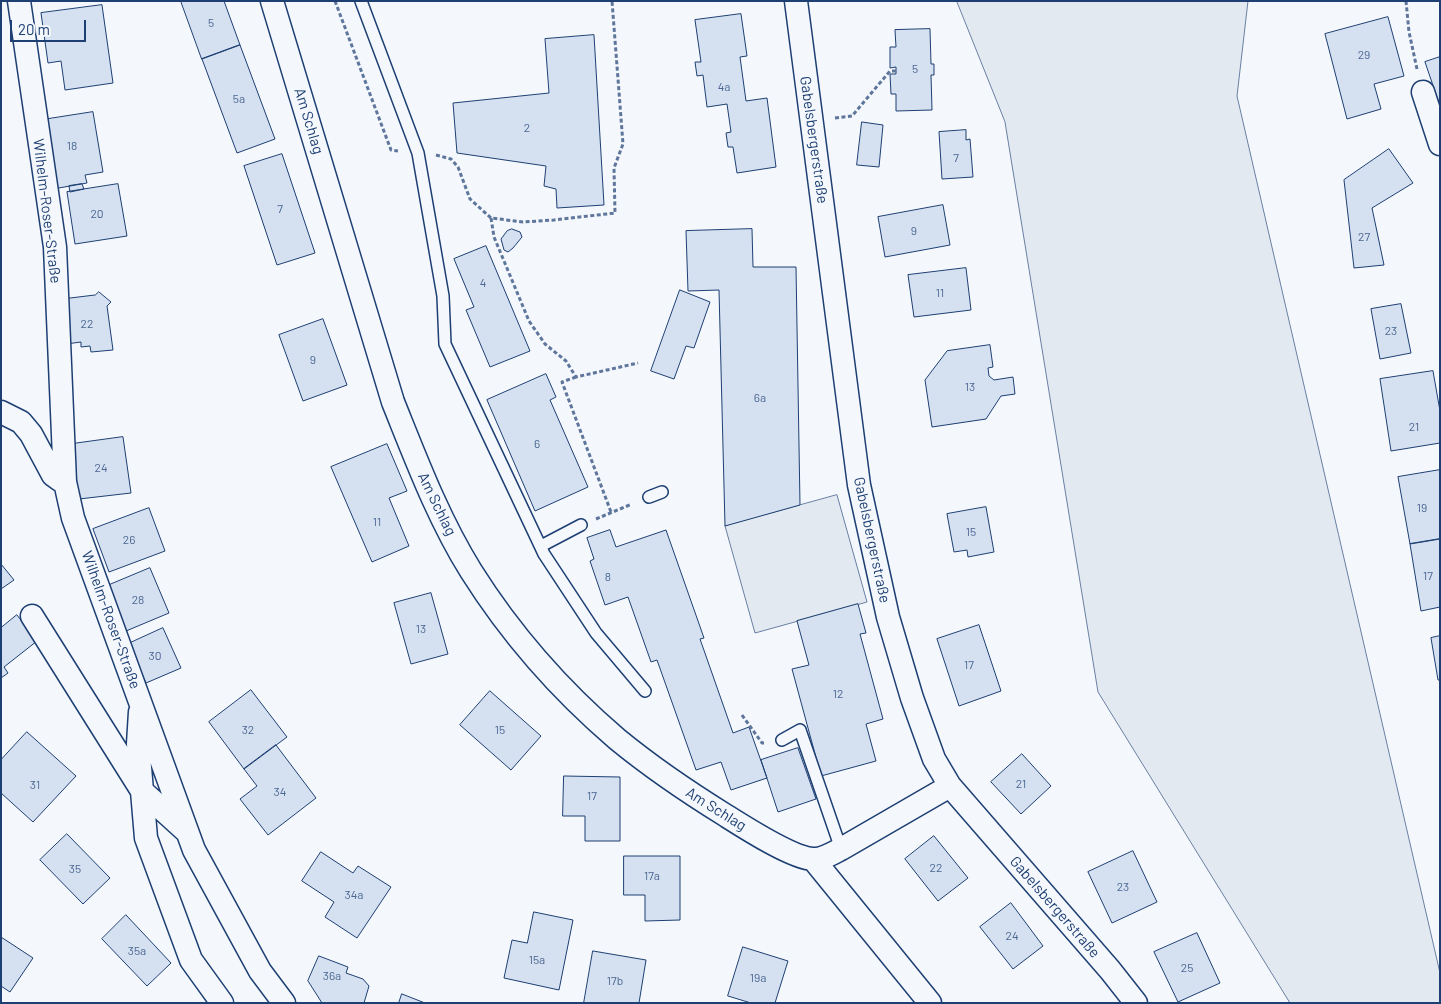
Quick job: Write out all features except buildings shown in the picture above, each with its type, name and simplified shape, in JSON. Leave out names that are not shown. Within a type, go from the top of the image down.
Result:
[{"type":"street","name":"Wilhelm-Roser-Straße","points":[[19,1],[55,247],[66,482],[73,518],[194,850],[260,971],[284,1003]]},
{"type":"street","name":"Am Schlag","points":[[272,1],[393,402],[441,516],[470,570],[505,620],[550,674],[618,739],[677,784],[740,825],[792,852],[813,860],[930,1003]]},
{"type":"street","name":"Gabelsbergerstraße","points":[[796,1],[859,485],[888,617],[912,698],[934,759],[950,786],[1110,970],[1136,1003]]},
{"type":"street","points":[[1423,92],[1440,144]]},
{"type":"street","points":[[1,412],[21,422],[31,434],[53,475],[66,482]]},
{"type":"street","name":"Wilhelm-Roser-Straße","points":[[32,616],[142,791],[189,834]]},
{"type":"street","name":"Wilhelm-Roser-Straße","points":[[140,701],[138,744],[146,838],[191,960],[222,1003]]},
{"type":"street","points":[[813,860],[841,850],[950,786]]},
{"type":"lane","points":[[361,1],[418,153],[443,296],[445,344],[541,546],[596,633],[646,691]]},
{"type":"lane","points":[[649,497],[662,492]]},
{"type":"lane","points":[[541,546],[581,525]]},
{"type":"lane","points":[[782,740],[800,730],[841,850]]},
{"type":"path","points":[[335,1],[392,150],[439,155],[451,159],[458,168],[470,199],[491,218],[523,222],[615,214],[614,168],[623,144],[612,1]]},
{"type":"path","points":[[1406,1],[1409,32],[1423,92]]},
{"type":"path","points":[[835,118],[852,116],[890,71],[896,71]]},
{"type":"path","points":[[491,218],[494,237],[529,321],[546,344],[566,361],[576,377]]},
{"type":"path","points":[[611,512],[562,382],[638,363]]},
{"type":"path","points":[[581,525],[649,497]]},
{"type":"path","points":[[742,715],[762,743],[782,740]]},
{"type":"shaded area","points":[[957,1],[1248,1],[1237,96],[1440,973],[1440,1003],[1290,1003],[1098,692],[1005,122]]},
{"type":"shaded area","points":[[837,495],[867,602],[755,633],[725,526]]}]
